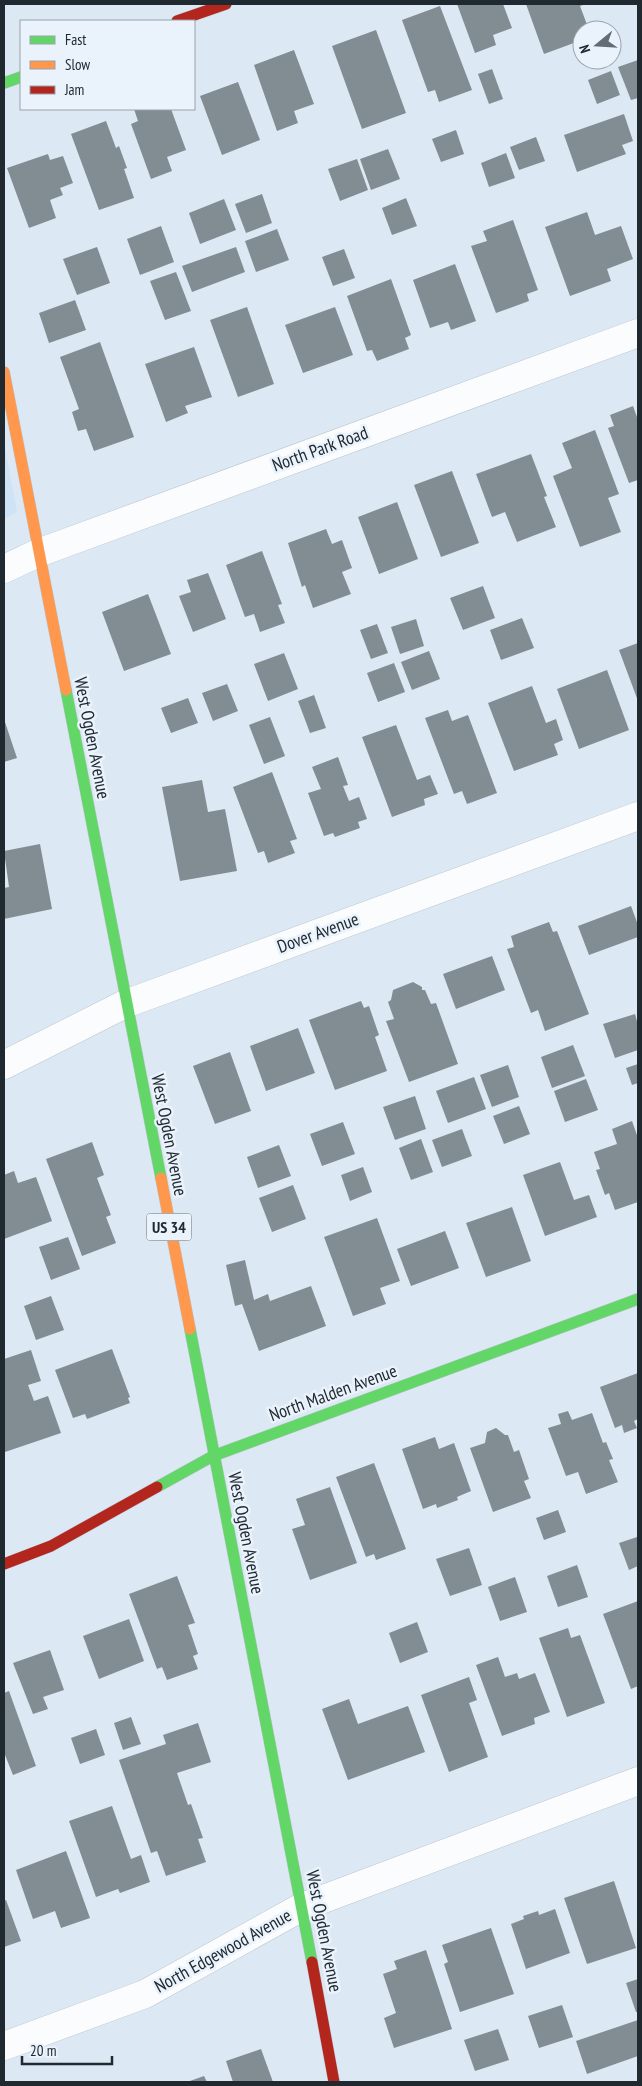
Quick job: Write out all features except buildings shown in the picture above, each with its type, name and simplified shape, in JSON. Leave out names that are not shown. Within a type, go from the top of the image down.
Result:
[{"type":"main road","points":[[180,20],[226,4]]},
{"type":"main road","points":[[4,83],[20,77]]},
{"type":"main road","name":"West Ogden Avenue","points":[[4,372],[125,1004],[302,1907],[334,2082]]},
{"type":"main road","name":"North Malden Avenue","points":[[4,1564],[51,1546],[213,1456],[638,1299]]},
{"type":"street","name":"North Park Road","points":[[4,569],[38,553],[638,332]]},
{"type":"street","name":"Dover Avenue","points":[[4,1065],[125,1004],[638,816]]},
{"type":"street","name":"North Edgewood Avenue","points":[[4,2046],[145,1994],[302,1907],[638,1781]]},
{"type":"shaded area","points":[[4,443],[17,512],[4,519]]},
{"type":"traffic: fast","points":[[4,83],[20,77]]},
{"type":"traffic: fast","points":[[66,690],[161,1178]]},
{"type":"traffic: fast","points":[[157,1487],[213,1456],[638,1299]]},
{"type":"traffic: fast","points":[[190,1329],[312,1962]]},
{"type":"traffic: slow","points":[[4,372],[66,690]]},
{"type":"traffic: slow","points":[[161,1178],[190,1329]]},
{"type":"traffic: jam","points":[[180,20],[226,4]]},
{"type":"traffic: jam","points":[[4,1564],[51,1546],[157,1487]]},
{"type":"traffic: jam","points":[[312,1962],[334,2082]]}]
